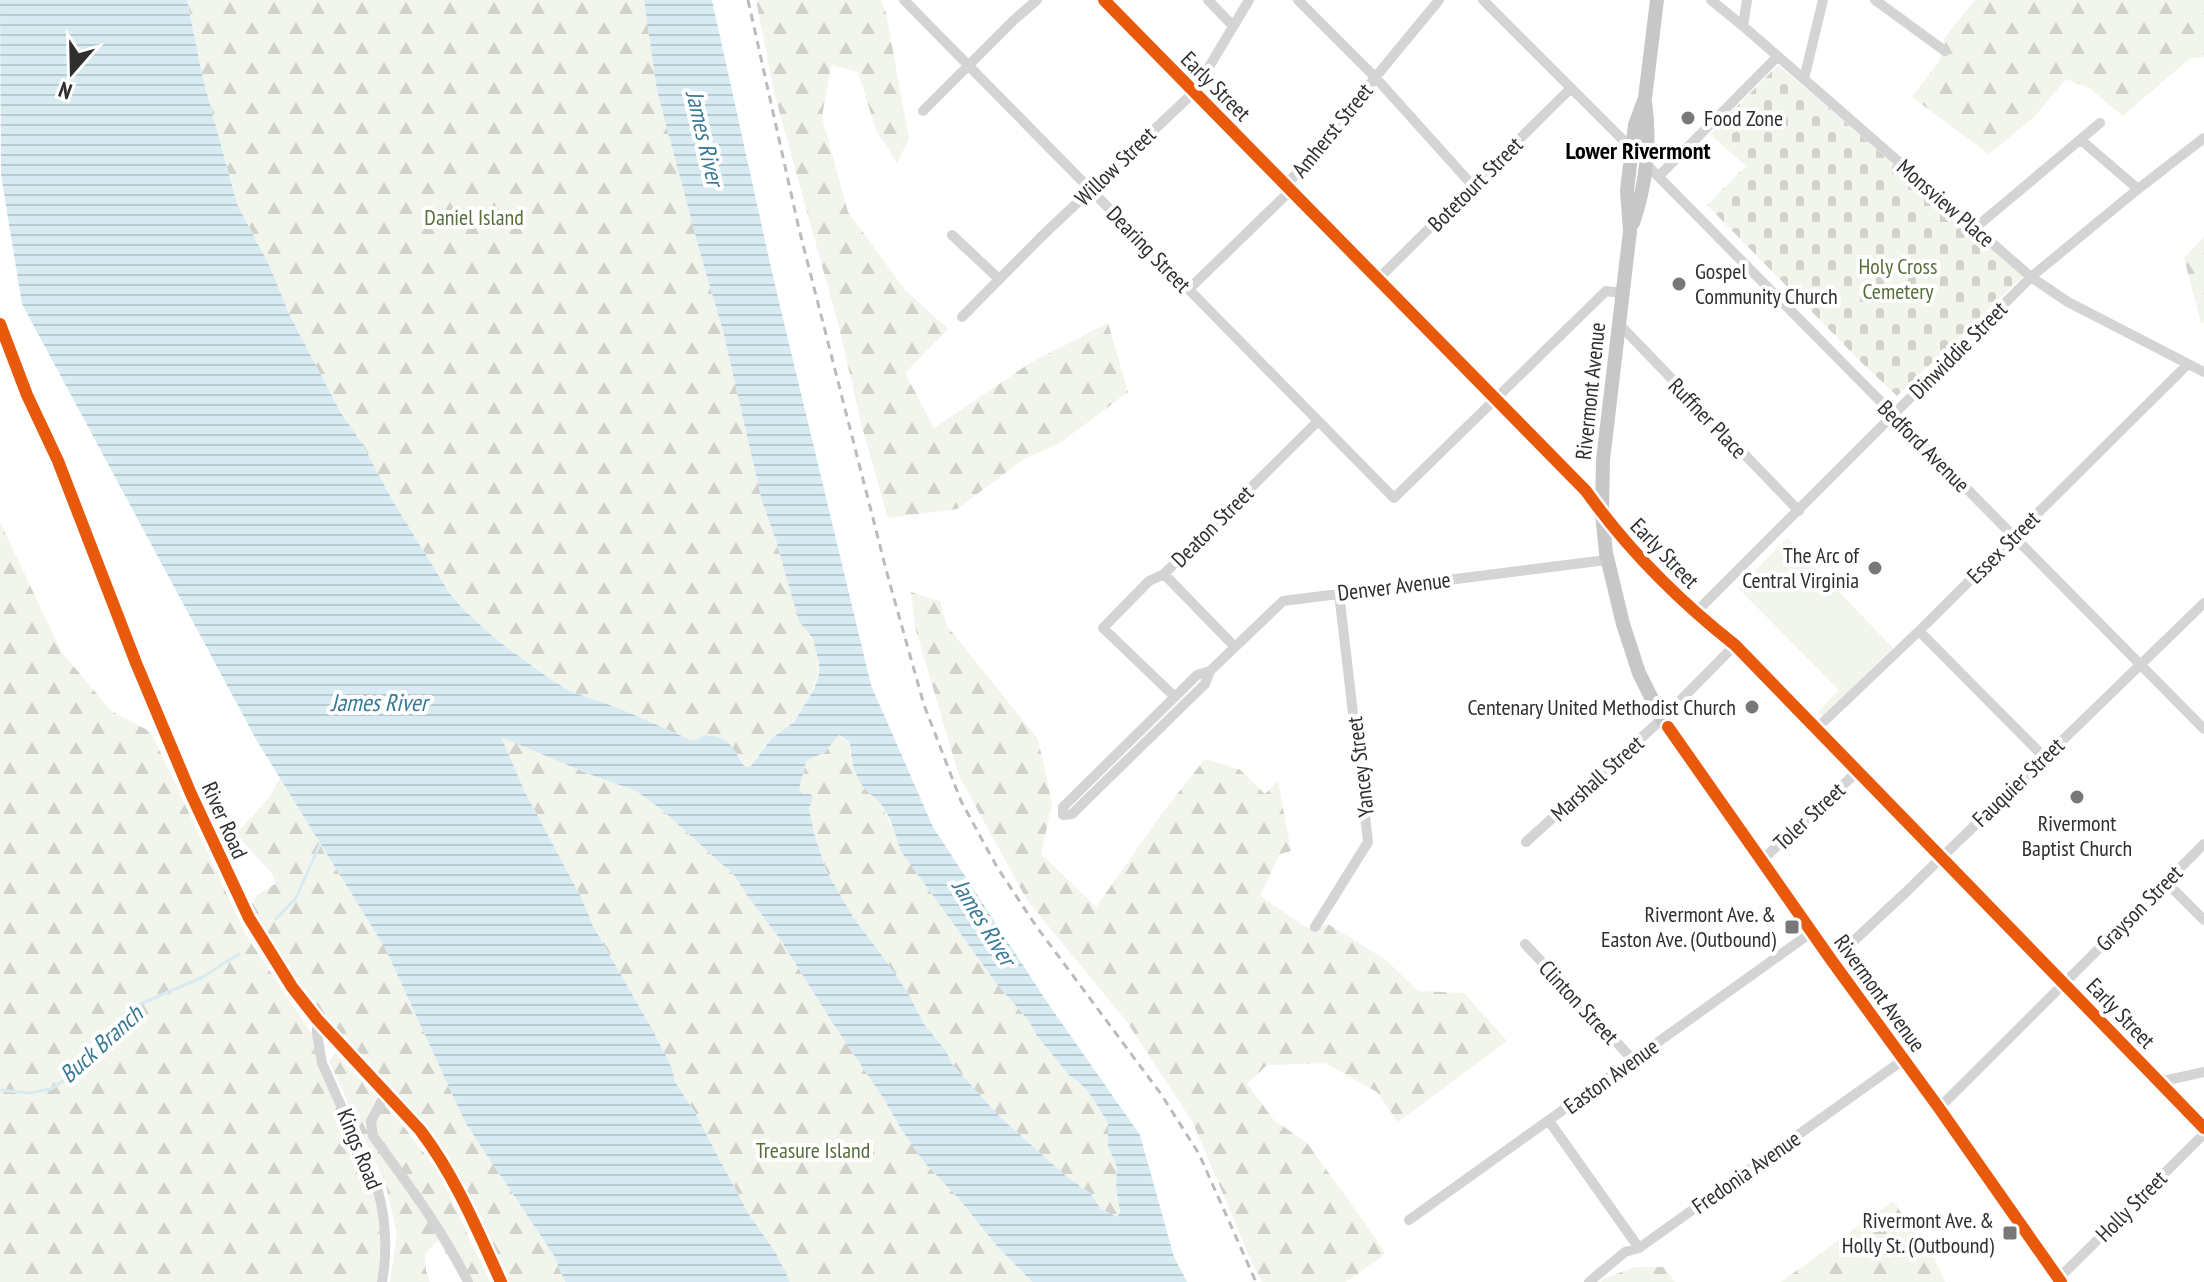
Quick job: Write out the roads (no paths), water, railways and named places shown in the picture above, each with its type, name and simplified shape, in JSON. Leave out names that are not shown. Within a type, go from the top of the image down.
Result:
[{"type":"main road","name":"Rivermont Avenue","points":[[1632,225],[1627,190],[1635,125],[1645,98],[1657,0]]},
{"type":"main road","name":"Rivermont Avenue","points":[[1645,98],[1649,127],[1641,200],[1632,225],[1622,293],[1603,460],[1602,513],[1606,560],[1639,673],[1662,719],[2060,1280]]},
{"type":"street","name":"Dearing Street","points":[[904,0],[1394,498],[1495,400]]},
{"type":"street","points":[[923,111],[1037,0]]},
{"type":"street","name":"Early Street","points":[[1104,0],[1586,491],[1621,539],[1695,613],[1735,645],[2204,1128]]},
{"type":"street","points":[[1208,0],[1233,26]]},
{"type":"street","name":"Willow Street","points":[[962,317],[1194,92],[1249,0]]},
{"type":"street","points":[[1298,0],[1375,77],[1473,186]]},
{"type":"street","name":"Amherst Street","points":[[1188,290],[1286,195],[1290,181],[1439,0]]},
{"type":"street","points":[[1483,0],[1632,149]]},
{"type":"street","name":"Monsview Place","points":[[1711,0],[2031,277],[2068,302],[2204,372]]},
{"type":"street","points":[[1743,26],[1747,0]]},
{"type":"street","points":[[1804,79],[1823,0]]},
{"type":"street","points":[[1875,0],[1945,51]]},
{"type":"street","points":[[1659,176],[1778,56]]},
{"type":"street","name":"Botetourt Street","points":[[1378,279],[1571,88]]},
{"type":"street","points":[[1975,228],[2100,123]]},
{"type":"street","name":"Dinwiddie Street","points":[[1695,613],[2031,277],[2204,138]]},
{"type":"street","points":[[2081,140],[2138,189]]},
{"type":"street","name":"Bedford Avenue","points":[[1645,163],[2204,729]]},
{"type":"street","points":[[952,235],[999,279]]},
{"type":"street","points":[[1495,400],[1606,291],[1622,293]]},
{"type":"street","name":"River Road","points":[[0,324],[27,395],[58,461],[136,663],[214,847],[249,918],[292,987],[317,1019],[420,1130],[449,1170],[501,1282]]},
{"type":"street","name":"Ruffner Place","points":[[1619,324],[1799,511]]},
{"type":"street","name":"Essex Street","points":[[1817,728],[2188,364]]},
{"type":"street","name":"Deaton Street","points":[[1175,697],[1103,628],[1149,581],[1164,574],[1318,421]]},
{"type":"street","name":"Denver Avenue","points":[[1210,671],[1197,675],[1063,807],[1063,815],[1072,814],[1205,684],[1210,671],[1234,646],[1283,601],[1606,560]]},
{"type":"street","points":[[1164,574],[1234,646]]},
{"type":"street","name":"Yancey Street","points":[[1315,927],[1368,842],[1339,593]]},
{"type":"street","name":"Fauquier Street","points":[[1832,961],[2204,603]]},
{"type":"street","points":[[1919,631],[2044,757]]},
{"type":"street","name":"Marshall Street","points":[[1526,842],[1662,719],[1735,645]]},
{"type":"street","name":"Toler Street","points":[[1761,861],[1858,771]]},
{"type":"street","name":"Grayson Street","points":[[1939,1108],[2204,844]]},
{"type":"street","points":[[2165,881],[2204,920]]},
{"type":"street","name":"Easton Avenue","points":[[1409,1220],[1812,932]]},
{"type":"street","name":"Clinton Street","points":[[1525,944],[1633,1060]]},
{"type":"street","name":"Kings Road","points":[[317,1019],[322,1063],[377,1187],[382,1206],[386,1242],[382,1282]]},
{"type":"street","name":"Fredonia Avenue","points":[[1589,1282],[1625,1252],[1639,1248],[1903,1060]]},
{"type":"street","points":[[2159,1082],[2204,1072]]},
{"type":"street","points":[[386,1093],[371,1121],[373,1136],[432,1221],[468,1282]]},
{"type":"street","points":[[1549,1121],[1639,1248]]},
{"type":"street","name":"Holly Street","points":[[2060,1280],[2204,1134]]},
{"type":"water","name":"James River","points":[[0,0],[187,0],[203,79],[237,204],[269,265],[290,316],[341,413],[450,594],[498,641],[572,692],[621,709],[691,740],[703,736],[718,737],[729,744],[744,766],[750,767],[771,739],[794,722],[814,689],[819,662],[813,639],[799,621],[762,501],[723,331],[657,91],[644,0],[712,0],[774,281],[871,685],[933,827],[1047,1002],[1140,1135],[1174,1257],[1187,1282],[1032,1282],[924,1162],[780,939],[734,875],[661,809],[636,791],[501,737],[525,792],[582,899],[593,926],[672,1068],[675,1082],[790,1282],[565,1282],[553,1254],[466,1124],[385,948],[257,741],[22,304],[1,175]],"holes":[[[839,735],[850,742],[856,773],[862,785],[887,813],[900,850],[997,984],[1068,1074],[1092,1097],[1108,1123],[1108,1146],[1117,1167],[1120,1212],[1117,1217],[1101,1209],[1090,1193],[1066,1176],[1000,1117],[952,1064],[946,1051],[924,1024],[908,993],[853,917],[826,870],[809,809],[813,797],[799,790],[806,762],[824,753]]]},
{"type":"waterway","name":"Buck Branch","points":[[276,919],[296,898],[323,842]]},
{"type":"waterway","name":"Buck Branch","points":[[0,1090],[29,1093],[51,1089],[80,1069],[97,1050],[113,1039],[138,1005],[201,978],[239,954]]},
{"type":"railway","points":[[748,0],[799,229],[888,577],[924,705],[961,801],[997,867],[1036,926],[1161,1094],[1199,1154],[1256,1282]]},
{"type":"place","name":"Food Zone","points":[[1688,118]]},
{"type":"place","name":"Gospel Community Church","points":[[1679,284]]},
{"type":"place","name":"The Arc of Central Virginia","points":[[1875,568]]},
{"type":"place","name":"Centenary United Methodist Church","points":[[1752,707]]},
{"type":"place","name":"Rivermont Baptist Church","points":[[2077,797]]},
{"type":"place","name":"Rivermont Ave. & Easton Ave. (Outbound)","points":[[1792,927]]},
{"type":"place","name":"Rivermont Ave. & Holly St. (Outbound)","points":[[2010,1233]]},
{"type":"district","name":"Lower Rivermont","points":[[1638,150]]},
{"type":"park label","name":"Daniel Island","points":[[474,217]]},
{"type":"park label","name":"Holy Cross Cemetery","points":[[1898,278]]},
{"type":"park label","name":"Treasure Island","points":[[813,1150]]}]
